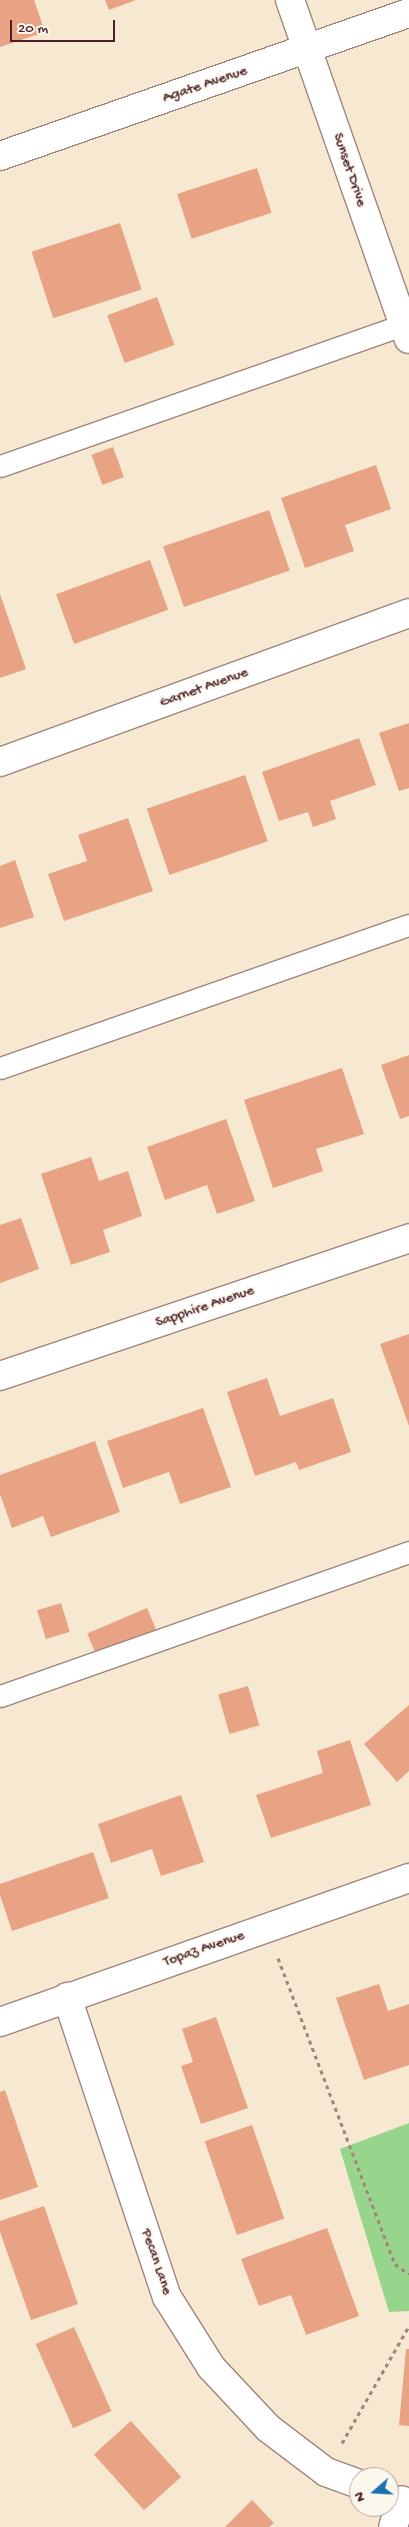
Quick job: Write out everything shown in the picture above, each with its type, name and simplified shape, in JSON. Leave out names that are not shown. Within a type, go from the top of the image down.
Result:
[{"type":"street","name":"Sunset Drive","points":[[290,0],[407,329]]},
{"type":"street","name":"Agate Avenue","points":[[0,156],[409,14]]},
{"type":"street","name":"Garnet Avenue","points":[[0,762],[409,613]]},
{"type":"street","name":"Sapphire Avenue","points":[[0,1376],[409,1238]]},
{"type":"street","name":"Topaz Avenue","points":[[0,2022],[409,1878]]},
{"type":"street","name":"Pecan Lane","points":[[67,1997],[167,2297],[211,2367],[268,2428],[326,2472],[349,2480]]},
{"type":"street","points":[[393,2527],[400,2499]]},
{"type":"lane","points":[[0,466],[407,329]]},
{"type":"lane","points":[[0,1068],[409,925]]},
{"type":"lane","points":[[0,1696],[409,1552]]},
{"type":"path","points":[[266,1928],[395,2264],[409,2274]]},
{"type":"path","points":[[326,2472],[409,2326]]},
{"type":"green space","points":[[409,2123],[409,2311],[389,2312],[340,2149]]},
{"type":"building","points":[[0,0],[34,0],[45,32],[0,47]]},
{"type":"building","points":[[105,0],[136,0],[109,10]]},
{"type":"building","points":[[257,168],[272,213],[192,239],[177,194]]},
{"type":"building","points":[[120,223],[142,290],[53,318],[32,252]]},
{"type":"building","points":[[157,297],[174,345],[125,363],[107,315]]},
{"type":"building","points":[[113,447],[124,477],[102,485],[91,455]]},
{"type":"building","points":[[376,465],[391,509],[345,525],[354,551],[305,568],[281,498]]},
{"type":"building","points":[[269,510],[290,571],[184,607],[163,546]]},
{"type":"building","points":[[150,560],[168,610],[74,644],[56,594]]},
{"type":"building","points":[[0,594],[26,669],[0,678]]},
{"type":"building","points":[[409,723],[409,788],[399,791],[379,733]]},
{"type":"building","points":[[359,738],[376,785],[330,801],[336,819],[313,827],[308,812],[279,821],[262,772]]},
{"type":"building","points":[[245,775],[268,841],[169,875],[147,809]]},
{"type":"building","points":[[128,818],[153,891],[64,921],[48,874],[87,861],[78,835]]},
{"type":"building","points":[[15,860],[34,917],[0,928],[0,866]]},
{"type":"building","points":[[409,1055],[409,1116],[400,1119],[381,1065]]},
{"type":"building","points":[[342,1068],[364,1134],[316,1149],[323,1171],[273,1188],[244,1100]]},
{"type":"building","points":[[226,1119],[255,1201],[217,1214],[207,1185],[165,1200],[147,1147]]},
{"type":"building","points":[[91,1157],[99,1181],[128,1171],[142,1216],[103,1230],[110,1252],[71,1265],[41,1174]]},
{"type":"building","points":[[21,1218],[39,1269],[0,1283],[0,1225]]},
{"type":"building","points":[[409,1334],[409,1426],[380,1344]]},
{"type":"building","points":[[267,1378],[280,1416],[333,1398],[351,1452],[299,1470],[296,1462],[255,1476],[227,1392]]},
{"type":"building","points":[[203,1408],[231,1487],[180,1504],[169,1472],[123,1488],[107,1441]]},
{"type":"building","points":[[95,1441],[120,1512],[51,1537],[43,1516],[12,1528],[0,1494],[0,1475]]},
{"type":"building","points":[[61,1603],[70,1632],[46,1639],[37,1610]]},
{"type":"building","points":[[147,1608],[157,1632],[97,1657],[87,1633]]},
{"type":"building","points":[[248,1686],[259,1725],[230,1734],[218,1695]]},
{"type":"building","points":[[409,1705],[409,1771],[397,1782],[364,1744]]},
{"type":"building","points":[[350,1740],[371,1805],[271,1838],[256,1795],[323,1773],[317,1751]]},
{"type":"building","points":[[181,1795],[204,1862],[161,1876],[152,1849],[111,1863],[98,1824]]},
{"type":"building","points":[[93,1852],[109,1898],[12,1931],[0,1895],[0,1884]]},
{"type":"building","points":[[379,1984],[388,2011],[409,2004],[409,2065],[364,2080],[336,1998]]},
{"type":"building","points":[[216,2017],[248,2108],[201,2124],[181,2066],[193,2062],[182,2029]]},
{"type":"building","points":[[5,2090],[38,2187],[0,2200],[0,2092]]},
{"type":"building","points":[[252,2125],[284,2219],[237,2235],[205,2141]]},
{"type":"building","points":[[44,2206],[78,2304],[31,2320],[0,2232],[0,2221]]},
{"type":"building","points":[[327,2228],[359,2316],[306,2335],[291,2295],[259,2306],[241,2259]]},
{"type":"building","points":[[74,2327],[111,2411],[73,2428],[36,2344]]},
{"type":"building","points":[[406,2349],[409,2349],[409,2426],[399,2425]]},
{"type":"building","points":[[131,2421],[181,2477],[144,2510],[94,2454]]},
{"type":"building","points":[[252,2500],[274,2523],[269,2527],[225,2527]]}]
